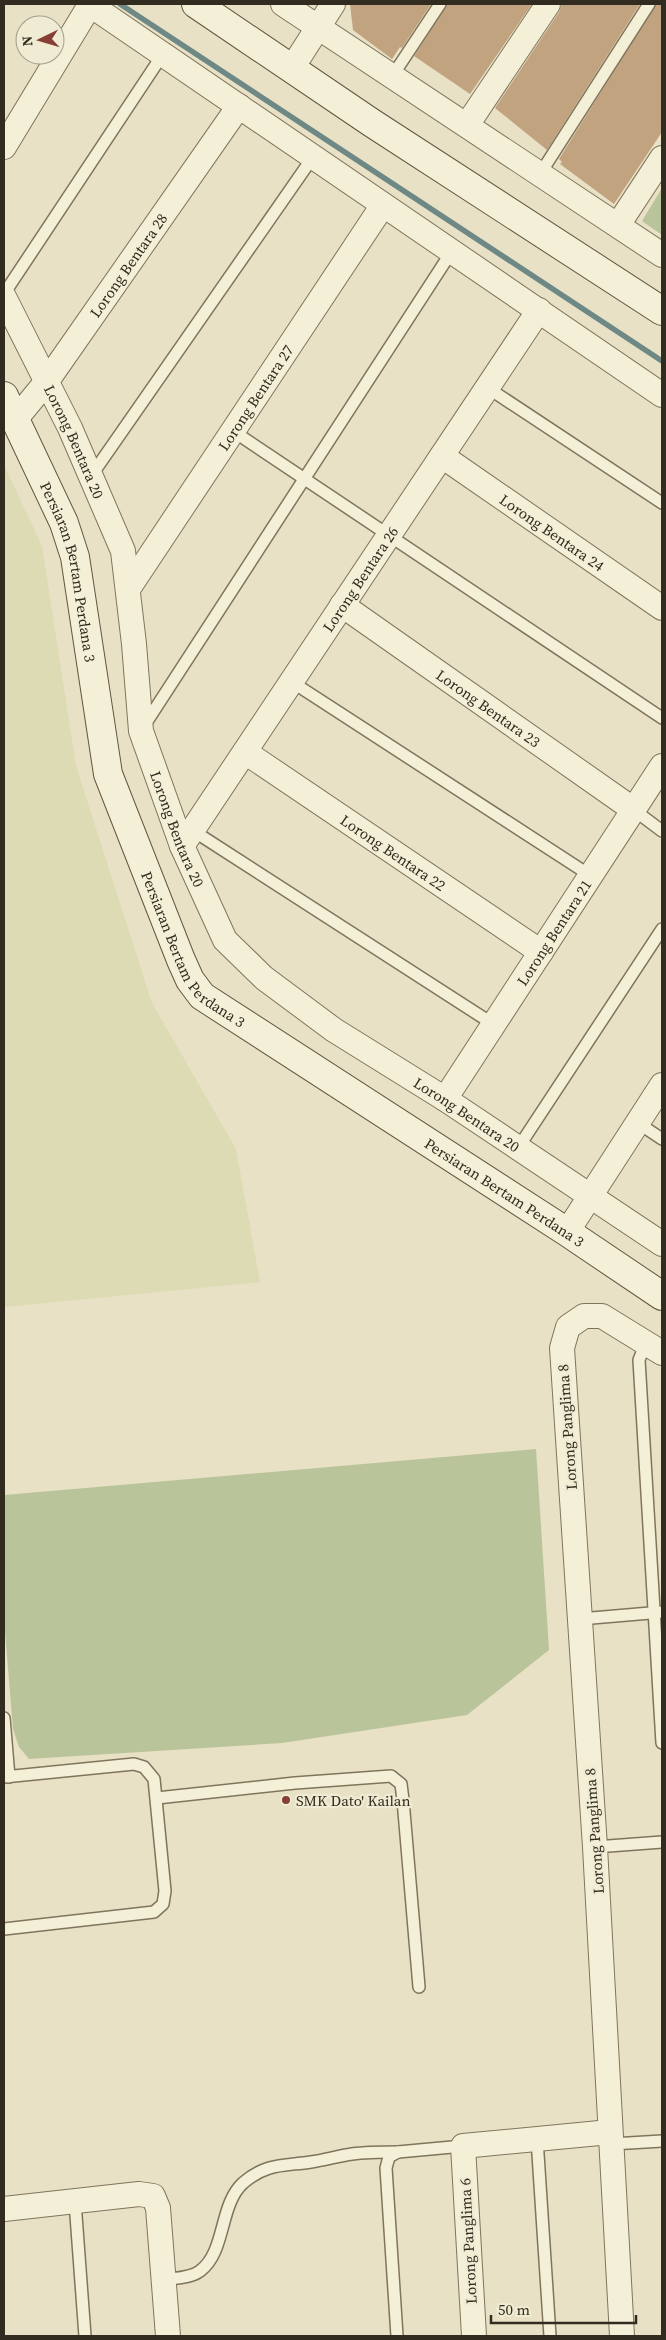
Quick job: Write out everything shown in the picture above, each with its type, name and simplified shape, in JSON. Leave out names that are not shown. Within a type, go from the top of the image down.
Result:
[{"type":"street","points":[[4,147],[90,4],[662,395]]},
{"type":"street","points":[[196,4],[372,123],[662,311]]},
{"type":"street","points":[[283,4],[393,75],[662,255]]},
{"type":"street","points":[[292,68],[333,4]]},
{"type":"street","points":[[467,125],[548,4]]},
{"type":"street","name":"Lorong Bentara 28","points":[[16,420],[47,381],[239,106]]},
{"type":"street","points":[[618,225],[662,158]]},
{"type":"street","name":"Lorong Bentara 27","points":[[128,589],[383,205]]},
{"type":"street","name":"Lorong Bentara 20","points":[[4,296],[47,381],[123,551],[134,644],[141,731],[187,838],[225,940],[264,978],[334,1030],[445,1098],[662,1244]]},
{"type":"street","name":"Lorong Bentara 26","points":[[187,838],[488,388],[538,310]]},
{"type":"street","name":"Persiaran Bertam Perdana 3","points":[[4,396],[64,523],[76,557],[108,774],[190,980],[202,996],[220,1010],[567,1232],[662,1296]]},
{"type":"street","name":"Lorong Bentara 24","points":[[442,456],[662,608]]},
{"type":"street","name":"Lorong Bentara 23","points":[[342,605],[634,810]]},
{"type":"street","name":"Lorong Bentara 22","points":[[245,752],[541,952]]},
{"type":"street","name":"Lorong Bentara 21","points":[[445,1098],[662,766]]},
{"type":"street","points":[[567,1232],[662,1085]]},
{"type":"street","name":"Lorong Panglima 8","points":[[622,2336],[595,1847],[562,1348],[568,1327],[584,1316],[602,1316],[654,1347]]},
{"type":"street","points":[[463,2146],[537,2139],[611,2138]]},
{"type":"street","name":"Lorong Panglima 6","points":[[463,2146],[474,2336]]},
{"type":"street","points":[[4,2209],[139,2194],[153,2196],[158,2208],[168,2336]]},
{"type":"lane","points":[[393,75],[440,4]]},
{"type":"lane","points":[[540,174],[649,4]]},
{"type":"lane","points":[[4,296],[163,54]]},
{"type":"lane","points":[[91,476],[313,156]]},
{"type":"lane","points":[[141,731],[452,251]]},
{"type":"lane","points":[[488,388],[662,503]]},
{"type":"lane","points":[[233,431],[662,718]]},
{"type":"lane","points":[[292,682],[591,876]]},
{"type":"lane","points":[[634,810],[662,831]]},
{"type":"lane","points":[[187,838],[493,1024]]},
{"type":"lane","points":[[518,1148],[662,928]]},
{"type":"lane","points":[[638,1123],[662,1139]]},
{"type":"lane","points":[[654,1347],[639,1360],[658,1613],[662,1743]]},
{"type":"lane","points":[[580,1619],[658,1613]]},
{"type":"lane","points":[[4,1718],[6,1777],[134,1764],[144,1767],[154,1779],[165,1890],[163,1904],[154,1912],[4,1929]]},
{"type":"lane","points":[[157,1798],[295,1783],[391,1776],[401,1784],[419,1988]]},
{"type":"lane","points":[[595,1847],[662,1842]]},
{"type":"lane","points":[[611,2138],[662,2141]]},
{"type":"lane","points":[[537,2139],[550,2336]]},
{"type":"lane","points":[[163,2280],[192,2275],[201,2271],[217,2244],[233,2196],[242,2184],[257,2173],[294,2162],[310,2162],[374,2152],[398,2152],[463,2146]]},
{"type":"lane","points":[[397,2336],[386,2168],[388,2157],[398,2152]]},
{"type":"lane","points":[[75,2202],[85,2336]]},
{"type":"green space","points":[[662,188],[662,235],[642,221]]},
{"type":"green space","points":[[4,465],[42,546],[76,766],[152,1003],[236,1149],[260,1282],[4,1307]]},
{"type":"green space","points":[[536,1449],[549,1650],[467,1715],[282,1743],[29,1759],[19,1747],[13,1729],[4,1620],[4,1495]]},
{"type":"building","points":[[350,4],[431,4],[402,48],[400,47],[392,59],[353,30]]},
{"type":"building","points":[[447,4],[532,4],[470,94],[414,56]]},
{"type":"building","points":[[562,4],[640,4],[547,150],[495,108],[559,12]]},
{"type":"building","points":[[656,4],[662,4],[662,132],[614,204],[560,164],[562,162],[559,159]]},
{"type":"waterway","points":[[120,4],[662,361]]},
{"type":"place","name":"SMK Dato' Kailan","points":[[286,1800]]}]
